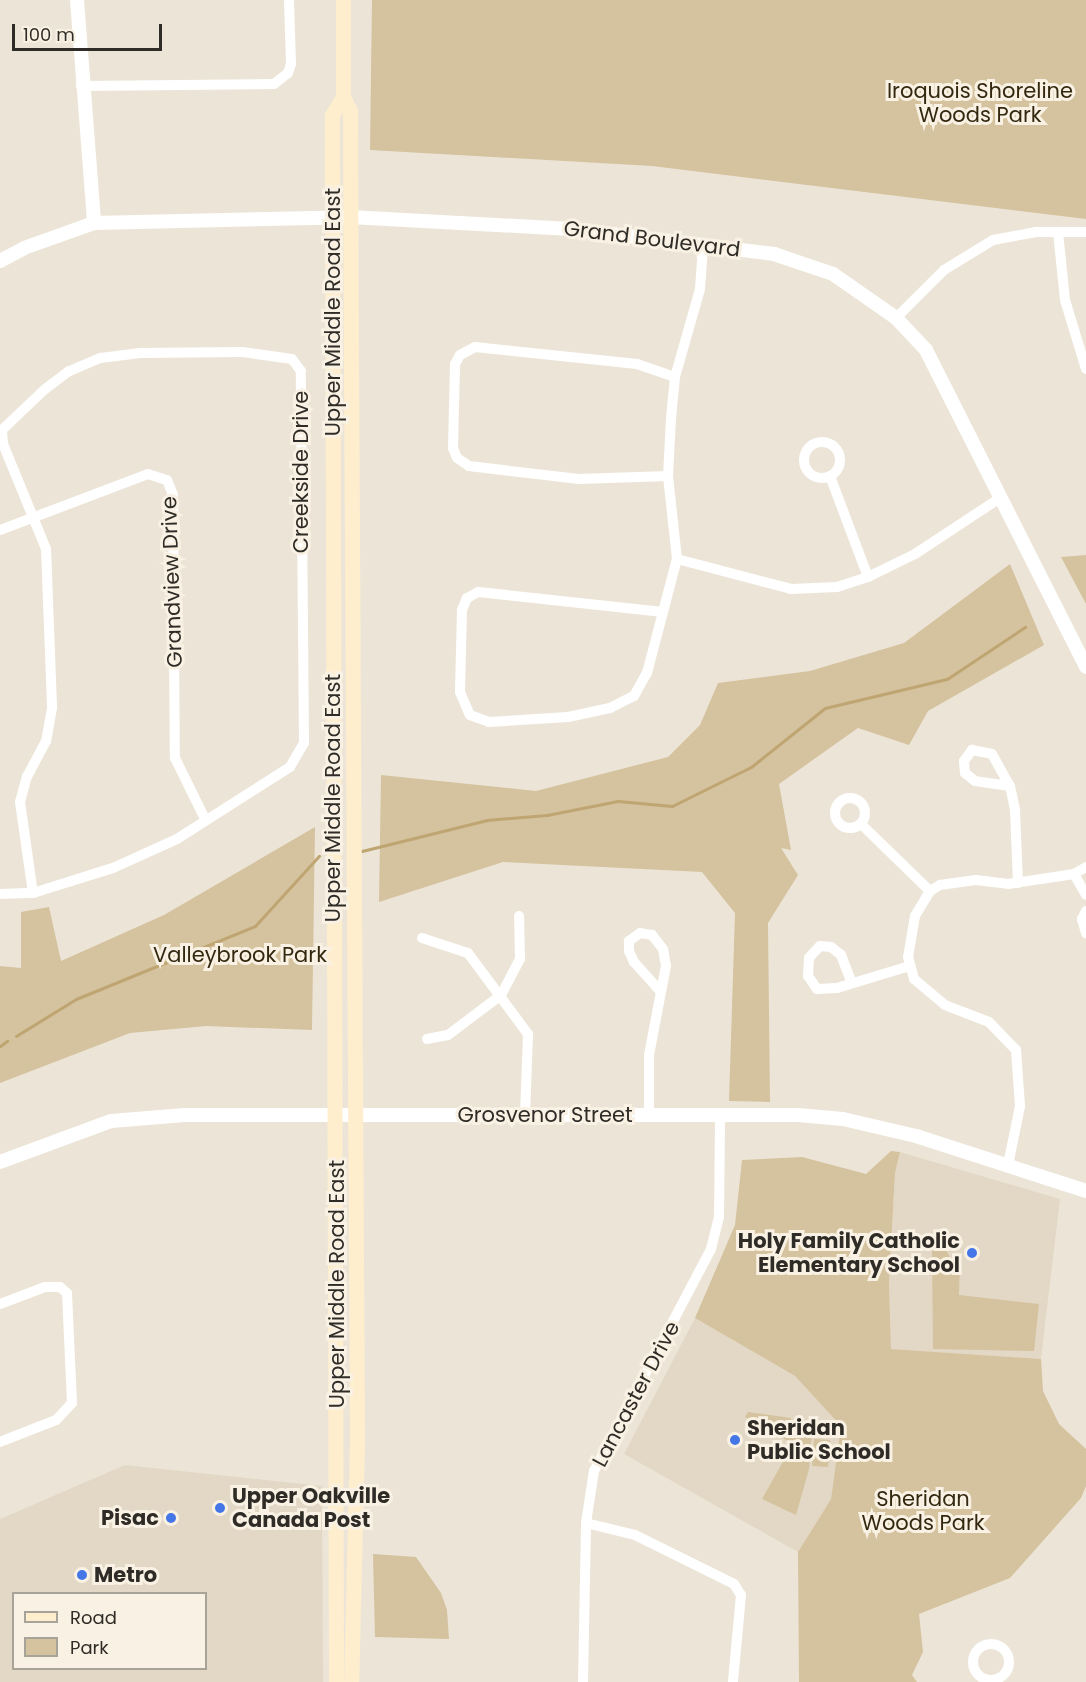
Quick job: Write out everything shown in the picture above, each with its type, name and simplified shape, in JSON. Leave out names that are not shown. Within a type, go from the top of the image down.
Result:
[{"type":"main road","name":"Upper Middle Road East","points":[[343,0],[343,97],[350,111],[353,1115],[357,1443],[351,1682]]},
{"type":"main road","name":"Upper Middle Road East","points":[[336,1682],[337,1115],[332,876],[332,115],[343,97]]},
{"type":"street","points":[[77,0],[81,86],[94,223]]},
{"type":"street","points":[[81,86],[274,84],[288,73],[291,64],[289,0]]},
{"type":"street","name":"Grand Boulevard","points":[[0,261],[24,248],[94,223],[350,217],[559,228],[774,254],[832,274],[896,318],[926,350],[1086,668]]},
{"type":"street","points":[[1058,232],[1065,300],[1086,369]]},
{"type":"street","points":[[896,318],[944,270],[993,240],[1058,232],[1086,232]]},
{"type":"street","points":[[663,612],[478,592],[462,610],[460,692],[470,715],[489,722],[568,717],[610,708],[634,696],[648,673],[677,559],[668,476],[675,377],[700,289],[703,246]]},
{"type":"street","points":[[668,476],[579,479],[469,466],[457,458],[453,448],[454,364],[460,355],[475,347],[637,364],[675,377]]},
{"type":"street","name":"Creekside Drive","points":[[0,894],[33,893],[113,868],[177,838],[290,767],[304,743],[301,371],[292,359],[282,355],[220,352],[140,353],[100,358],[69,371],[2,430],[3,444],[46,549],[52,708],[46,741],[27,776],[20,802],[33,893]]},
{"type":"street","name":"Grandview Drive","points":[[0,530],[35,519],[148,474],[166,480],[173,495],[175,758],[205,819]]},
{"type":"street","points":[[830,476],[868,577]]},
{"type":"street","points":[[677,559],[791,589],[837,587],[868,577],[915,554],[1000,498]]},
{"type":"street","points":[[1010,786],[1016,810],[1017,883]]},
{"type":"street","points":[[861,824],[930,891]]},
{"type":"street","points":[[1008,1165],[1020,1107],[1016,1050],[989,1022],[927,994],[914,979],[908,957],[915,916],[930,891],[940,885],[976,880],[1017,883],[1074,874],[1086,867]]},
{"type":"street","points":[[1074,874],[1086,895]]},
{"type":"street","points":[[1086,911],[1082,919],[1086,933]]},
{"type":"street","points":[[428,1039],[448,1035],[501,994],[520,959],[519,916]]},
{"type":"street","points":[[649,1115],[649,1055],[661,1005],[659,990],[666,966],[663,949],[652,935],[640,933],[629,941],[629,951],[634,962],[659,990]]},
{"type":"street","points":[[422,938],[468,953],[501,994],[528,1034],[525,1115]]},
{"type":"street","points":[[851,981],[841,955],[831,947],[820,946],[809,958],[808,976],[817,989],[837,988],[851,981],[910,966]]},
{"type":"street","name":"Grosvenor Street","points":[[0,1162],[111,1121],[185,1115],[720,1115],[843,1119],[916,1136],[1086,1191]]},
{"type":"street","name":"Lancaster Drive","points":[[583,1682],[586,1523],[594,1471],[711,1249],[718,1217],[720,1115]]},
{"type":"street","points":[[0,1304],[45,1287],[60,1287],[67,1293],[72,1403],[57,1420],[0,1442]]},
{"type":"street","points":[[586,1523],[635,1535],[734,1584],[741,1595],[733,1682]]},
{"type":"shaded area","name":"Holy Family Catholic Elementary School","points":[[900,1152],[1060,1199],[1041,1359],[891,1349],[889,1284],[895,1173]]},
{"type":"shaded area","name":"Sheridan Public School","points":[[695,1318],[795,1376],[841,1426],[831,1499],[798,1552],[624,1454]]},
{"type":"shaded area","points":[[125,1465],[322,1486],[323,1682],[0,1682],[0,1519]]},
{"type":"green space","name":"Iroquois Shoreline Woods Park","points":[[372,0],[1086,0],[1086,219],[652,166],[370,150]]},
{"type":"green space","points":[[1086,555],[1086,604],[1061,557]]},
{"type":"green space","points":[[1010,564],[1044,645],[928,711],[909,745],[858,728],[779,784],[791,850],[781,848],[798,875],[768,923],[770,1102],[729,1101],[735,913],[702,872],[503,862],[379,902],[381,775],[536,791],[668,757],[700,725],[718,683],[810,671],[904,643]]},
{"type":"green space","name":"Valleybrook Park","points":[[315,827],[312,1030],[206,1026],[130,1033],[0,1083],[0,966],[21,968],[21,912],[49,907],[61,961],[164,915]]},
{"type":"green space","name":"Sheridan Woods Park","points":[[891,1151],[900,1152],[895,1173],[889,1284],[891,1349],[1041,1359],[1043,1391],[1059,1424],[1086,1449],[1086,1486],[1081,1498],[1010,1578],[919,1614],[923,1652],[912,1675],[917,1682],[799,1682],[798,1552],[831,1499],[841,1426],[795,1376],[695,1318],[735,1225],[742,1160],[802,1157],[866,1174]]},
{"type":"green space","points":[[932,1247],[945,1247],[950,1258],[960,1259],[959,1295],[1039,1304],[1034,1351],[933,1349]]},
{"type":"green space","points":[[748,1412],[791,1418],[791,1425],[812,1431],[809,1469],[796,1515],[762,1499],[793,1444],[745,1417]]},
{"type":"green space","points":[[814,1439],[830,1440],[828,1467],[812,1466]]},
{"type":"green space","points":[[373,1554],[416,1557],[441,1593],[447,1610],[449,1639],[375,1637]]},
{"type":"waterway","points":[[362,851],[487,820],[547,815],[618,801],[672,806],[751,767],[825,708],[947,679],[1025,627]]},
{"type":"waterway","points":[[16,1036],[76,999],[255,926],[319,856]]},
{"type":"waterway","points":[[0,1046],[7,1041]]},
{"type":"place","name":"Holy Family Catholic Elementary School","points":[[972,1253]]},
{"type":"place","name":"Sheridan Public School","points":[[735,1440]]},
{"type":"place","name":"Upper Oakville Canada Post","points":[[220,1508]]},
{"type":"place","name":"Pisac","points":[[171,1518]]},
{"type":"place","name":"Metro","points":[[82,1575]]}]
